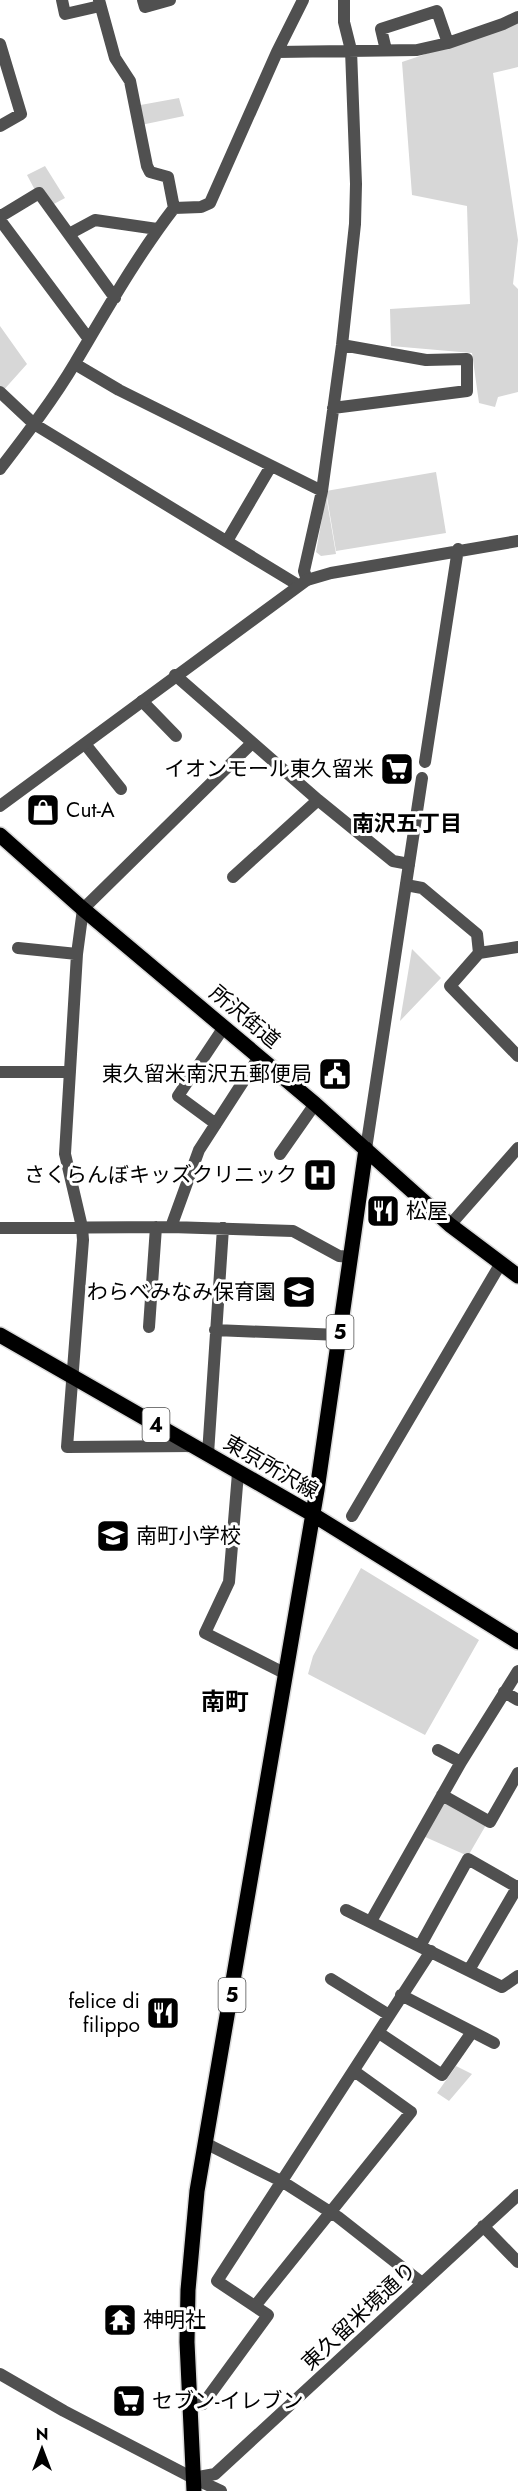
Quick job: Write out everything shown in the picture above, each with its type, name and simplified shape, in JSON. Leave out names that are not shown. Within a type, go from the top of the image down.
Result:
[{"type":"main road","name":"所沢街道","points":[[0,835],[83,909],[315,1104],[450,1225],[518,1276]]},
{"type":"main road","name":"5","points":[[194,2484],[188,2406],[188,2290],[192,2231],[312,1514],[366,1149]]},
{"type":"main road","name":"東京所沢線","points":[[0,1335],[312,1514],[518,1642]]},
{"type":"street","points":[[0,469],[75,364],[88,338],[174,208],[168,177],[150,172],[147,166],[130,81],[115,58],[100,3],[65,14],[62,0]]},
{"type":"street","points":[[143,0],[145,7],[170,0]]},
{"type":"street","points":[[174,208],[201,207],[210,203],[277,51],[303,0]]},
{"type":"street","points":[[302,582],[322,491],[342,345],[356,214],[351,50],[344,22],[344,0]]},
{"type":"street","points":[[386,50],[381,29],[437,11],[448,43]]},
{"type":"street","points":[[277,51],[417,50],[448,43],[518,17]]},
{"type":"street","points":[[0,44],[21,114],[0,126]]},
{"type":"street","points":[[88,338],[0,220],[1,215],[39,193],[115,298]]},
{"type":"street","points":[[69,234],[95,220],[158,229]]},
{"type":"street","points":[[333,408],[467,390],[467,359],[426,360],[342,345]]},
{"type":"street","points":[[75,364],[119,390],[322,491]]},
{"type":"street","points":[[0,392],[34,424],[227,542],[302,582]]},
{"type":"street","points":[[227,542],[271,466]]},
{"type":"street","points":[[0,806],[302,582],[331,573],[458,549],[518,541]]},
{"type":"street","points":[[425,762],[458,549]]},
{"type":"street","points":[[176,675],[318,800],[393,861],[409,864]]},
{"type":"street","points":[[142,701],[176,736]]},
{"type":"street","points":[[194,1446],[67,1447],[82,1227],[65,1154],[77,954],[83,909],[252,742]]},
{"type":"street","points":[[85,744],[121,789]]},
{"type":"street","points":[[366,1149],[422,778]]},
{"type":"street","points":[[233,877],[318,800]]},
{"type":"street","points":[[406,885],[422,888],[477,934],[479,953]]},
{"type":"street","points":[[518,947],[479,953],[450,986],[518,1056]]},
{"type":"street","points":[[18,948],[77,954]]},
{"type":"street","points":[[216,1124],[178,1095],[224,1027]]},
{"type":"street","points":[[171,1227],[199,1150],[259,1057]]},
{"type":"street","points":[[0,1072],[70,1072]]},
{"type":"street","points":[[280,1154],[315,1104]]},
{"type":"street","points":[[450,1225],[518,1148]]},
{"type":"street","points":[[149,1327],[156,1227]]},
{"type":"street","points":[[0,1228],[171,1227],[293,1231],[339,1256],[351,1257]]},
{"type":"street","points":[[207,1454],[223,1228]]},
{"type":"street","points":[[352,1516],[501,1263]]},
{"type":"street","points":[[215,1330],[340,1335]]},
{"type":"street","points":[[238,1473],[229,1582],[205,1633],[286,1674]]},
{"type":"street","points":[[370,1922],[461,1762],[518,1671]]},
{"type":"street","points":[[504,1692],[518,1700]]},
{"type":"street","points":[[438,1750],[461,1762]]},
{"type":"street","points":[[442,1795],[490,1822],[518,1773]]},
{"type":"street","points":[[188,2406],[202,2404],[268,2315],[217,2281],[379,2032],[425,1949],[468,1859],[518,1887],[469,1970]]},
{"type":"street","points":[[346,1910],[502,1987],[518,1976]]},
{"type":"street","points":[[331,1979],[389,2015]]},
{"type":"street","points":[[401,1995],[494,2043]]},
{"type":"street","points":[[379,2032],[442,2075],[472,2032]]},
{"type":"street","points":[[255,2307],[411,2112],[354,2071]]},
{"type":"street","points":[[205,2143],[282,2182],[329,2212],[422,2283]]},
{"type":"street","name":"東久留米境通り","points":[[194,2484],[215,2474],[518,2195]]},
{"type":"street","points":[[483,2226],[518,2262]]},
{"type":"street","points":[[0,2374],[194,2484],[221,2491]]},
{"type":"shaded area","points":[[518,23],[518,67],[493,73],[518,240],[513,284],[518,289],[518,392],[498,397],[495,407],[479,403],[472,353],[391,346],[390,309],[470,304],[467,206],[412,195],[402,62]]},
{"type":"shaded area","points":[[179,98],[184,116],[141,125],[135,106]]},
{"type":"shaded area","points":[[45,166],[65,198],[52,205],[36,192],[27,175]]},
{"type":"shaded area","points":[[0,326],[27,364],[1,393],[0,392]]},
{"type":"shaded area","points":[[436,472],[446,533],[336,551],[326,491]]},
{"type":"shaded area","points":[[326,495],[336,554],[321,556],[316,552]]},
{"type":"shaded area","points":[[412,949],[441,978],[400,1021]]},
{"type":"shaded area","points":[[361,1568],[479,1640],[425,1735],[308,1674],[313,1656]]},
{"type":"shaded area","points":[[444,1800],[486,1825],[468,1856],[423,1836]]},
{"type":"shaded area","points":[[456,2066],[472,2074],[449,2101],[437,2093]]},
{"type":"place","name":"イオンモール東久留米","points":[[397,769]]},
{"type":"place","name":"Cut-A","points":[[43,810]]},
{"type":"place","name":"東久留米南沢五郵便局","points":[[335,1074]]},
{"type":"place","name":"さくらんぼキッズクリニック","points":[[320,1175]]},
{"type":"place","name":"松屋","points":[[383,1211]]},
{"type":"place","name":"わらべみなみ保育園","points":[[299,1292]]},
{"type":"place","name":"南町小学校","points":[[113,1536]]},
{"type":"place","name":"felice di filippo","points":[[163,2013]]},
{"type":"place","name":"神明社","points":[[120,2320]]},
{"type":"place","name":"セブン-イレブン","points":[[129,2401]]},
{"type":"district","name":"南沢五丁目","points":[[407,823]]},
{"type":"district","name":"南町","points":[[225,1701]]}]
